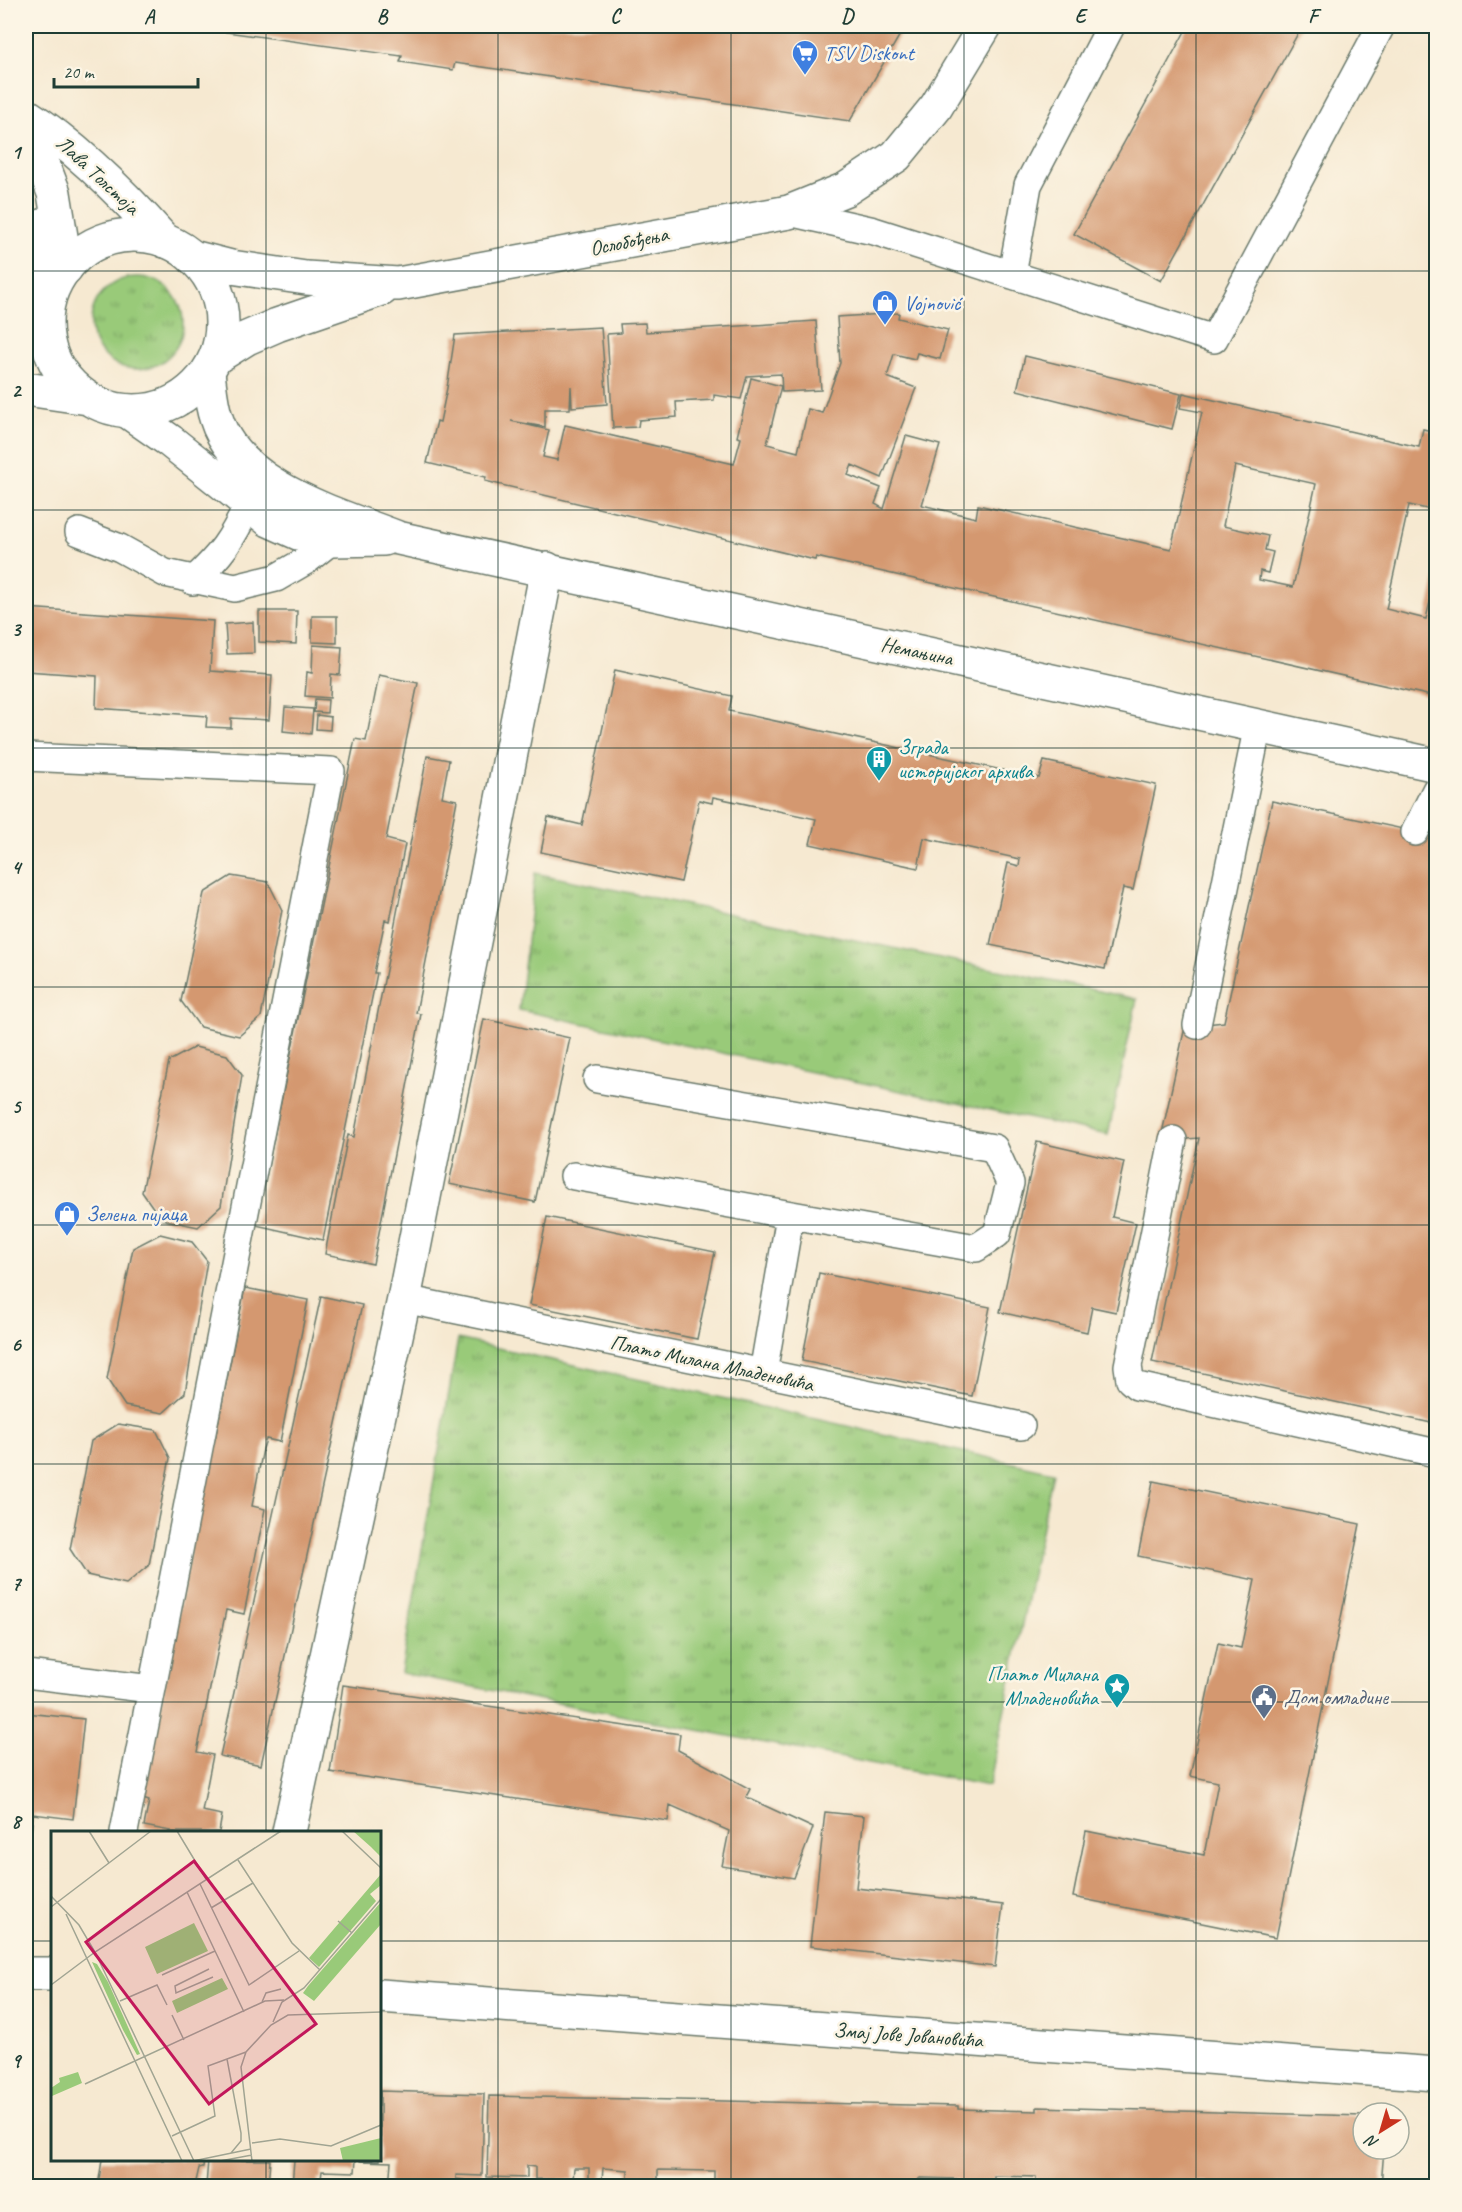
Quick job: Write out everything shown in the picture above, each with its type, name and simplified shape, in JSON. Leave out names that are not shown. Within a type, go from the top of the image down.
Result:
[{"type":"street","name":"Ослобођења","points":[[179,249],[231,267],[306,278],[398,284],[789,212],[846,189],[896,156],[936,107],[985,26]]},
{"type":"street","name":"Лава Толстоја","points":[[26,115],[48,129],[124,196],[179,249]]},
{"type":"street","name":"Лава Толстоја","points":[[26,140],[44,167],[54,193],[62,274]]},
{"type":"street","points":[[26,180],[38,204],[43,269],[36,284],[26,293]]},
{"type":"street","points":[[26,304],[62,274],[77,256],[104,240],[150,236],[179,249],[203,268],[218,297],[222,328],[211,365],[216,419],[233,451],[257,475],[287,493],[398,538]]},
{"type":"street","points":[[62,274],[47,312],[49,345],[64,375],[75,388],[88,398],[108,407],[127,411],[140,411],[166,405],[189,392],[211,365],[247,338],[276,325],[398,284]]},
{"type":"street","points":[[26,388],[88,398]]},
{"type":"street","points":[[127,411],[170,441],[269,520],[298,533],[332,540],[398,538]]},
{"type":"street","name":"Немањина","points":[[398,538],[1437,765]]},
{"type":"street","points":[[289,1831],[404,1299],[547,569]]},
{"type":"street","points":[[26,1974],[51,1974]]},
{"type":"street","name":"Змај Јове Јовановића","points":[[381,1996],[1437,2074]]},
{"type":"lane","points":[[1012,275],[1028,185],[1111,26]]},
{"type":"lane","points":[[789,212],[874,231],[1214,339],[1380,26]]},
{"type":"lane","points":[[193,581],[219,557],[237,530],[248,505]]},
{"type":"lane","points":[[79,532],[120,548],[165,573],[193,581],[234,588],[276,578],[307,560],[332,540]]},
{"type":"lane","points":[[1197,1024],[1258,725]]},
{"type":"lane","points":[[26,757],[331,771],[124,1831]]},
{"type":"lane","points":[[1415,832],[1437,790]]},
{"type":"lane","points":[[574,1176],[975,1248],[997,1234],[1010,1183],[994,1148],[597,1079]]},
{"type":"lane","points":[[1173,1140],[1128,1366],[1130,1380],[1137,1386],[1437,1453]]},
{"type":"lane","points":[[763,1373],[790,1216]]},
{"type":"lane","name":"Плато Милана Младеновића","points":[[404,1299],[1021,1426]]},
{"type":"lane","points":[[26,1674],[152,1689]]},
{"type":"green space","points":[[137,277],[154,281],[169,291],[179,306],[183,323],[179,340],[169,355],[154,365],[137,369],[120,365],[105,355],[95,340],[91,323],[95,306],[105,291],[120,281]]},
{"type":"green space","points":[[535,873],[1137,999],[1108,1135],[519,1010]]},
{"type":"green space","points":[[458,1339],[1053,1472],[989,1786],[401,1673]]},
{"type":"building","points":[[183,26],[746,26],[801,34],[806,26],[905,26],[850,121],[455,63],[453,70],[400,62],[402,56]]},
{"type":"building","points":[[1188,26],[1302,26],[1161,281],[1074,234]]},
{"type":"building","points":[[899,313],[898,318],[948,330],[940,359],[917,353],[915,359],[894,354],[887,377],[916,388],[882,478],[852,465],[848,475],[881,488],[875,504],[884,509],[906,436],[940,445],[922,505],[976,518],[978,505],[1171,549],[1202,412],[1180,408],[1183,393],[1419,447],[1423,429],[1436,432],[1436,511],[1409,505],[1386,609],[1426,619],[1436,576],[1436,697],[816,557],[815,560],[485,481],[486,477],[427,463],[437,421],[440,422],[455,335],[601,327],[607,404],[572,407],[571,386],[570,409],[545,409],[545,427],[511,421],[549,430],[543,457],[557,460],[565,425],[734,464],[741,438],[737,437],[751,378],[781,386],[767,444],[798,452],[808,409],[822,413],[840,363],[837,317]],"holes":[[[1235,466],[1316,484],[1293,587],[1259,580],[1260,571],[1268,573],[1273,552],[1265,550],[1268,536],[1223,526]]]},
{"type":"building","points":[[816,321],[821,390],[782,392],[781,374],[747,376],[741,399],[714,395],[714,400],[676,402],[677,417],[639,420],[638,427],[613,428],[607,334],[621,333],[620,324],[645,323],[646,332]]},
{"type":"building","points":[[1025,356],[1181,394],[1172,429],[1017,390]]},
{"type":"building","points":[[26,608],[213,621],[210,671],[272,675],[269,720],[231,718],[231,728],[206,727],[207,716],[96,708],[97,676],[26,671]]},
{"type":"building","points":[[259,611],[297,611],[296,644],[259,642]]},
{"type":"building","points":[[312,616],[337,616],[337,643],[312,642]]},
{"type":"building","points":[[253,622],[254,653],[227,654],[225,624]]},
{"type":"building","points":[[313,645],[342,647],[340,675],[331,674],[330,698],[305,696],[307,672],[312,673]]},
{"type":"building","name":"Зграда историјског архива","points":[[615,670],[732,696],[729,711],[1039,778],[1044,761],[1156,785],[1133,890],[1123,888],[1105,969],[990,945],[1008,863],[1019,866],[1020,859],[924,838],[918,868],[810,844],[816,819],[713,797],[712,803],[699,800],[681,882],[541,852],[548,817],[582,825]]},
{"type":"building","points":[[379,675],[418,683],[386,839],[405,844],[390,921],[385,920],[374,973],[377,973],[323,1240],[256,1225],[355,739],[366,741]]},
{"type":"building","points":[[315,699],[328,700],[327,713],[314,712]]},
{"type":"building","points":[[285,707],[313,709],[311,734],[283,731]]},
{"type":"building","points":[[317,715],[331,717],[330,730],[316,729]]},
{"type":"building","points":[[427,756],[449,760],[442,797],[457,800],[416,1013],[421,1014],[373,1264],[325,1254],[348,1135],[354,1137]]},
{"type":"building","points":[[1272,801],[1436,836],[1436,1424],[1152,1362],[1199,1138],[1173,1140],[1161,1138],[1186,1022],[1197,1025],[1224,1022]]},
{"type":"building","points":[[231,876],[268,882],[282,910],[261,1017],[239,1036],[200,1027],[181,1001],[204,893]]},
{"type":"building","points":[[484,1019],[570,1038],[535,1202],[449,1184]]},
{"type":"building","points":[[195,1047],[227,1055],[242,1075],[221,1206],[198,1227],[161,1219],[142,1192],[169,1061]]},
{"type":"building","points":[[1037,1142],[1124,1162],[1112,1217],[1136,1223],[1116,1312],[1092,1307],[1087,1332],[1000,1312]]},
{"type":"building","points":[[547,1217],[715,1252],[697,1339],[529,1305]]},
{"type":"building","points":[[160,1234],[192,1242],[207,1261],[185,1393],[163,1413],[125,1406],[107,1379],[133,1248]]},
{"type":"building","points":[[819,1273],[990,1307],[972,1396],[802,1361]]},
{"type":"building","points":[[245,1288],[308,1300],[280,1442],[266,1439],[263,1449],[252,1506],[265,1509],[244,1614],[226,1610],[197,1752],[213,1755],[202,1811],[222,1815],[219,1831],[170,1831],[144,1826],[149,1801],[143,1799],[211,1438],[215,1439]]},
{"type":"building","points":[[321,1296],[362,1305],[261,1765],[220,1756]]},
{"type":"building","points":[[118,1424],[156,1430],[170,1458],[149,1565],[126,1584],[87,1575],[70,1549],[91,1441]]},
{"type":"building","points":[[1153,1481],[1360,1524],[1276,1938],[1073,1897],[1086,1831],[1204,1855],[1218,1782],[1190,1776],[1218,1643],[1241,1648],[1255,1580],[1138,1556]]},
{"type":"building","points":[[343,1685],[680,1734],[678,1750],[750,1789],[746,1797],[813,1828],[794,1878],[722,1866],[729,1831],[670,1805],[668,1821],[330,1772]]},
{"type":"building","points":[[26,1713],[84,1719],[73,1819],[33,1814],[31,1833],[26,1832]]},
{"type":"building","points":[[825,1812],[864,1816],[856,1888],[1003,1905],[995,1967],[810,1946]]},
{"type":"building","points":[[381,2091],[484,2094],[482,2176],[456,2175],[456,2179],[464,2180],[464,2186],[389,2186],[391,2162],[361,2161],[381,2161]]},
{"type":"building","points":[[489,2096],[958,2106],[958,2109],[1037,2111],[1037,2107],[1351,2116],[1351,2161],[1383,2161],[1381,2186],[1277,2184],[1277,2186],[1208,2186],[1208,2182],[1181,2182],[1181,2186],[1036,2186],[1036,2177],[994,2176],[994,2186],[957,2186],[957,2179],[920,2178],[911,2185],[902,2186],[834,2186],[834,2184],[757,2182],[757,2186],[714,2186],[714,2171],[658,2170],[658,2186],[634,2186],[634,2182],[628,2182],[628,2170],[603,2168],[602,2180],[589,2180],[589,2168],[574,2168],[573,2180],[535,2179],[535,2167],[527,2166],[527,2178],[487,2177]]},
{"type":"building","points":[[102,2161],[204,2161],[203,2167],[199,2168],[195,2186],[98,2186]]},
{"type":"building","points":[[208,2161],[270,2161],[268,2186],[206,2186]]},
{"type":"building","points":[[294,2161],[356,2161],[355,2172],[322,2171],[317,2186],[292,2186]]},
{"type":"place","name":"TSV Diskont","points":[[805,76]]},
{"type":"place","name":"Vojnović","points":[[885,326]]},
{"type":"place","name":"Зграда историјског архива","points":[[879,782]]},
{"type":"place","name":"Зелена пијаца","points":[[67,1237]]},
{"type":"place","name":"Плато Милана Младеновића","points":[[1117,1709]]},
{"type":"place","name":"Дом омладине","points":[[1264,1720]]}]
